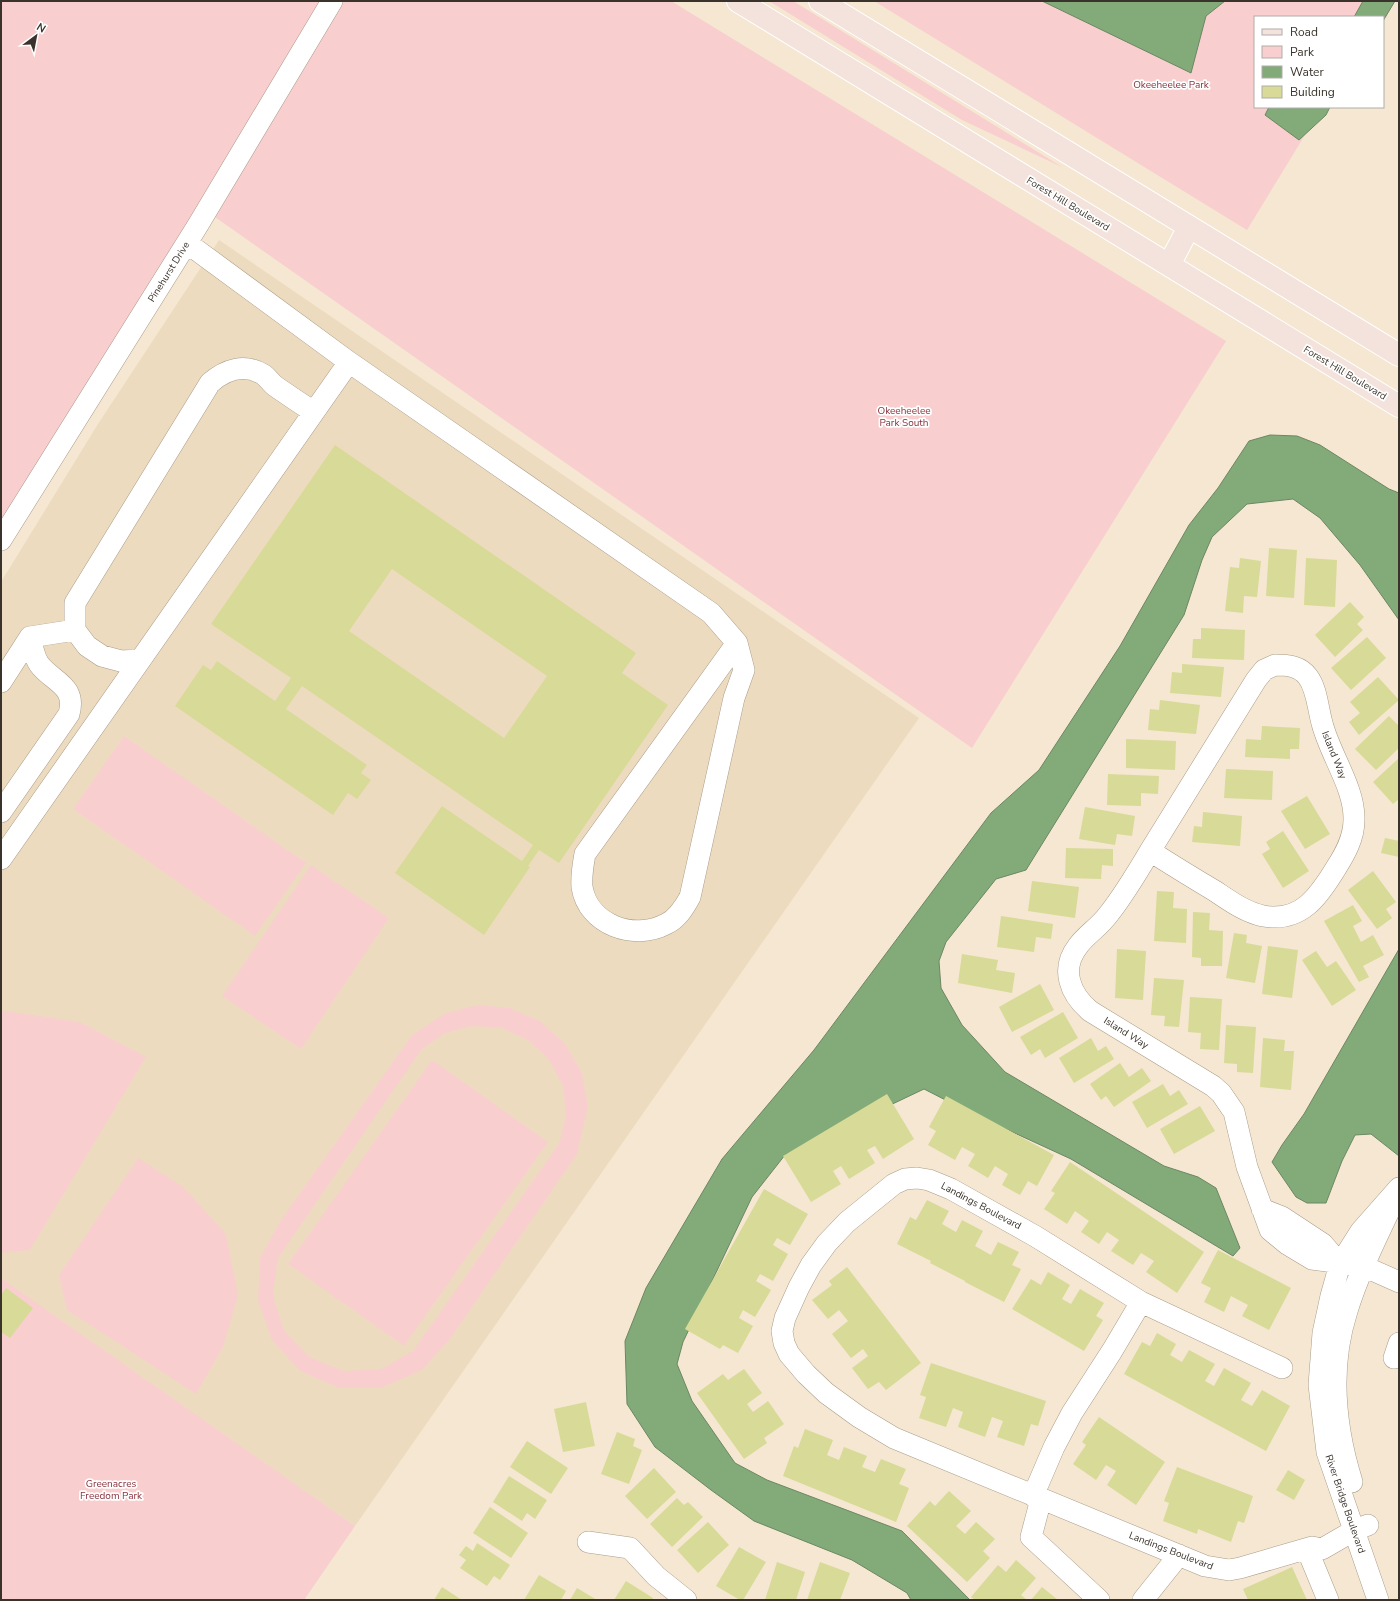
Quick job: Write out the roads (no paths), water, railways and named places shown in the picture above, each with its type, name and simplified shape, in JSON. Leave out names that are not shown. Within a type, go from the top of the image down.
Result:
[{"type":"main road","name":"Forest Hill Boulevard","points":[[738,1],[1399,406]]},
{"type":"main road","points":[[820,1],[1399,354]]},
{"type":"main road","points":[[1169,266],[1189,227]]},
{"type":"street","name":"Pinehurst Drive","points":[[1,540],[187,243],[332,1]]},
{"type":"street","points":[[187,243],[349,362],[711,613],[737,643],[744,670],[734,698],[690,897],[681,912],[667,924],[651,931],[633,932],[616,928],[601,918],[589,905],[582,888],[581,871],[585,854],[737,643]]},
{"type":"street","points":[[1,859],[349,362]]},
{"type":"street","points":[[140,660],[121,661],[102,656],[87,646],[75,630],[75,603],[210,383],[219,375],[230,370],[242,368],[254,370],[265,376],[273,384],[314,412]]},
{"type":"street","points":[[30,636],[75,630]]},
{"type":"street","points":[[1,682],[30,636]]},
{"type":"street","points":[[1,812],[69,714],[71,706],[71,699],[68,691],[38,663],[30,636]]},
{"type":"street","name":"Island Way","points":[[1150,852],[1254,914],[1265,916],[1287,915],[1308,906],[1316,898],[1328,882],[1349,846],[1354,821],[1353,806],[1350,794],[1326,737],[1314,688],[1308,677],[1299,669],[1288,665],[1275,665],[1264,670],[1256,680],[1123,895],[1106,917],[1078,946],[1072,956],[1069,966],[1069,978],[1072,988],[1080,1002],[1090,1011],[1213,1086],[1221,1093],[1234,1112],[1247,1167],[1262,1209],[1282,1217],[1323,1244],[1340,1264]]},
{"type":"street","name":"Landings Boulevard","points":[[1282,1368],[1140,1302],[1035,1236],[951,1189],[929,1180],[917,1178],[905,1179],[894,1184],[847,1222],[827,1242],[811,1265],[785,1318],[782,1331],[784,1343],[790,1354],[806,1374],[826,1393],[859,1418],[894,1438],[1037,1497],[1205,1566],[1216,1569],[1229,1570],[1240,1568],[1310,1548]]},
{"type":"street","name":"River Bridge Boulevard","points":[[1392,1600],[1327,1452],[1319,1385],[1323,1334],[1340,1264],[1361,1232],[1399,1189]]},
{"type":"street","name":"River Bridge Boulevard","points":[[1378,1600],[1344,1456],[1338,1421],[1336,1388],[1339,1346],[1346,1312],[1363,1266],[1399,1189]]},
{"type":"street","points":[[1340,1264],[1363,1266],[1399,1282]]},
{"type":"street","points":[[1099,1600],[1031,1537],[1037,1497],[1054,1447],[1072,1413],[1112,1351],[1140,1302]]},
{"type":"street","points":[[1399,1343],[1394,1358],[1399,1357]]},
{"type":"street","points":[[1328,1600],[1310,1548],[1316,1536],[1359,1523]]},
{"type":"street","points":[[588,1542],[630,1548],[656,1576],[686,1600]]},
{"type":"street","points":[[1143,1600],[1179,1555]]},
{"type":"water","points":[[1042,1],[1225,1],[1206,16],[1191,73]]},
{"type":"water","points":[[1363,1],[1395,1],[1384,19],[1384,16],[1355,16]]},
{"type":"water","points":[[1268,108],[1330,108],[1326,115],[1299,140],[1265,115]]},
{"type":"water","points":[[1270,435],[1297,436],[1320,445],[1389,489],[1399,493],[1399,620],[1360,565],[1320,518],[1293,499],[1247,504],[1212,537],[1202,560],[1184,615],[1026,870],[996,879],[946,942],[939,961],[941,988],[962,1025],[1005,1072],[1164,1166],[1198,1177],[1216,1188],[1240,1248],[1233,1256],[1071,1159],[971,1113],[924,1089],[785,1155],[752,1197],[683,1342],[677,1364],[692,1401],[735,1463],[767,1480],[902,1531],[970,1600],[911,1600],[907,1593],[852,1560],[754,1521],[655,1447],[627,1404],[625,1341],[646,1288],[722,1159],[814,1050],[991,813],[1039,770],[1120,646],[1189,525],[1218,488],[1249,441]]},
{"type":"water","points":[[1399,949],[1399,1156],[1371,1134],[1355,1135],[1342,1161],[1326,1203],[1307,1203],[1296,1197],[1272,1162],[1304,1114]]},
{"type":"park label","name":"Okeeheelee Park","points":[[1171,85]]},
{"type":"park label","name":"Okeeheelee Park South","points":[[904,416]]},
{"type":"park label","name":"Greenacres Freedom Park","points":[[111,1490]]}]
